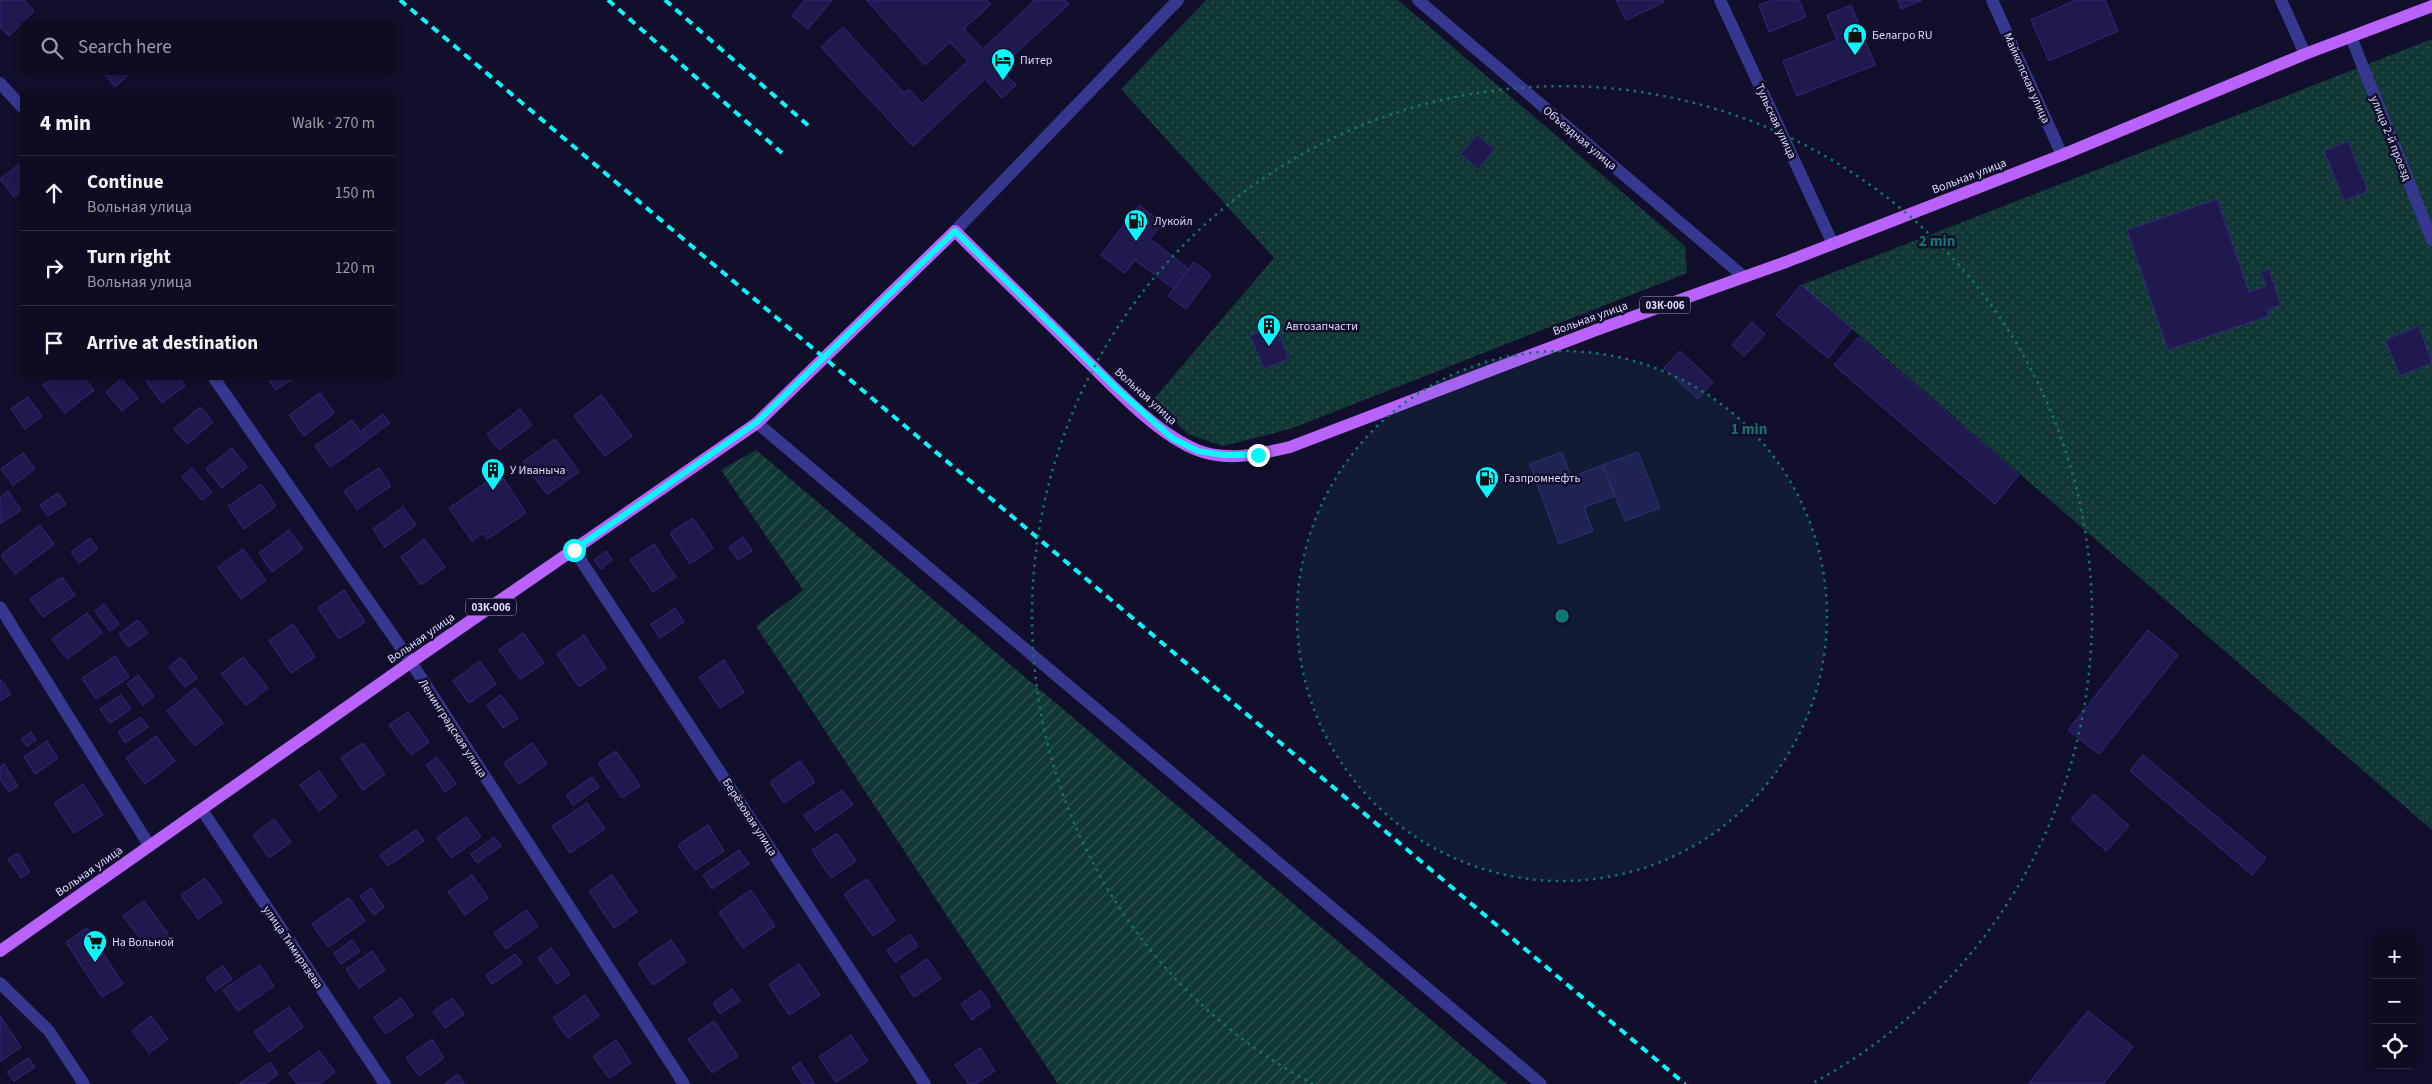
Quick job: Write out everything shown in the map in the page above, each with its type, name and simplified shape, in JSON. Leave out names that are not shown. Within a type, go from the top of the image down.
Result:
[{"type":"main road","name":"Вольная улица","points":[[0,951],[757,422],[955,231],[1117,389],[1172,438],[1198,451],[1223,455],[1258,455],[1290,447],[2062,156],[2305,54],[2432,6]]},
{"type":"street","name":"Вольная улица","points":[[955,231],[1178,0]]},
{"type":"street","name":"Объездная улица","points":[[1418,0],[1743,276]]},
{"type":"street","name":"Тульская улица","points":[[1720,0],[1832,242]]},
{"type":"street","name":"Майкопская улица","points":[[1992,0],[2062,156]]},
{"type":"street","points":[[2281,0],[2305,54]]},
{"type":"street","name":"улица 2-й проезд","points":[[2351,37],[2432,240]]},
{"type":"street","points":[[0,83],[20,105]]},
{"type":"street","name":"Ленинградская улица","points":[[215,380],[411,662],[684,1084]]},
{"type":"street","points":[[757,422],[1541,1084]]},
{"type":"street","name":"Берёзовая улица","points":[[574,550],[925,1084]]},
{"type":"street","points":[[0,607],[150,845]]},
{"type":"street","name":"улица Тимирязева","points":[[202,810],[384,1084]]},
{"type":"street","points":[[0,983],[49,1032],[84,1084]]},
{"type":"green space","points":[[1206,0],[1398,0],[1685,246],[1687,273],[1293,428],[1223,446],[1188,434],[1153,400],[1274,258],[1121,89]]},
{"type":"green space","points":[[2432,39],[2432,830],[1801,285]]},
{"type":"green space","points":[[756,450],[1507,1084],[1058,1084],[756,626],[803,590],[721,470]]},
{"type":"building","points":[[0,0],[24,0],[34,11],[25,20],[20,20],[20,25],[9,36],[0,27]]},
{"type":"building","points":[[805,0],[832,0],[808,29],[792,16]]},
{"type":"building","points":[[866,0],[987,0],[991,4],[964,29],[983,49],[1033,2],[1032,0],[1065,0],[1069,4],[1000,68],[1016,85],[1002,98],[985,79],[913,146],[821,47],[843,27],[904,93],[909,89],[922,104],[968,61],[950,42],[925,65]]},
{"type":"building","points":[[1616,0],[1663,0],[1664,2],[1626,20]]},
{"type":"building","points":[[1773,0],[1799,0],[1806,17],[1769,32],[1759,5]]},
{"type":"building","points":[[1898,0],[1922,0],[1901,9]]},
{"type":"building","points":[[2076,0],[2105,0],[2118,31],[2049,61],[2031,20]]},
{"type":"building","points":[[1851,5],[1875,65],[1797,96],[1783,61],[1837,40],[1827,15]]},
{"type":"building","points":[[105,75],[129,75],[115,87]]},
{"type":"building","points":[[1477,135],[1495,149],[1478,169],[1461,154]]},
{"type":"building","points":[[2348,141],[2368,191],[2344,201],[2324,151]]},
{"type":"building","points":[[20,164],[20,192],[14,197],[0,179]]},
{"type":"building","points":[[2217,199],[2249,292],[2266,286],[2261,272],[2269,269],[2281,305],[2267,310],[2269,316],[2168,350],[2127,230]]},
{"type":"building","points":[[1139,205],[1162,223],[1150,239],[1189,269],[1174,289],[1135,260],[1125,273],[1101,255]]},
{"type":"building","points":[[1194,262],[1211,275],[1186,309],[1168,296]]},
{"type":"building","points":[[1801,285],[1852,328],[1828,358],[1776,315]]},
{"type":"building","points":[[1752,322],[1765,334],[1744,356],[1732,345]]},
{"type":"building","name":"Автозапчасти","points":[[1275,325],[1289,359],[1264,369],[1250,336]]},
{"type":"building","points":[[2419,326],[2432,363],[2400,376],[2385,340]]},
{"type":"building","points":[[1859,337],[2019,475],[1995,504],[1834,365]]},
{"type":"building","points":[[1680,351],[1713,382],[1698,399],[1664,368]]},
{"type":"building","points":[[50,380],[86,380],[94,390],[65,413],[43,385]]},
{"type":"building","points":[[122,380],[138,398],[122,411],[106,392]]},
{"type":"building","points":[[180,380],[185,386],[162,403],[146,381]]},
{"type":"building","points":[[268,380],[291,380],[276,390]]},
{"type":"building","points":[[320,393],[334,413],[304,436],[289,415]]},
{"type":"building","points":[[601,395],[632,436],[605,456],[574,416]]},
{"type":"building","points":[[28,397],[42,416],[25,429],[11,409]]},
{"type":"building","points":[[200,407],[213,422],[187,444],[174,429]]},
{"type":"building","points":[[520,409],[532,425],[499,450],[487,434]]},
{"type":"building","points":[[383,414],[390,423],[368,439],[362,430]]},
{"type":"building","points":[[352,420],[367,441],[330,467],[315,446]]},
{"type":"building","points":[[555,439],[579,472],[547,494],[523,462]]},
{"type":"building","points":[[232,448],[247,467],[222,488],[206,469]]},
{"type":"building","points":[[1562,452],[1571,477],[1603,465],[1615,496],[1584,507],[1593,531],[1559,544],[1530,464]]},
{"type":"building","points":[[1638,452],[1660,508],[1625,521],[1603,465]]},
{"type":"building","points":[[23,453],[35,469],[13,485],[1,469]]},
{"type":"building","points":[[192,468],[212,492],[202,500],[182,477]]},
{"type":"building","points":[[379,468],[391,486],[357,509],[344,491]]},
{"type":"building","name":"У Иваныча","points":[[500,473],[526,513],[487,539],[483,533],[472,541],[449,508]]},
{"type":"building","points":[[261,484],[276,506],[244,529],[228,506]]},
{"type":"building","points":[[8,491],[21,510],[0,524],[0,497]]},
{"type":"building","points":[[58,493],[66,504],[48,516],[40,505]]},
{"type":"building","points":[[403,507],[416,525],[385,547],[373,529]]},
{"type":"building","points":[[693,518],[713,548],[690,564],[670,533]]},
{"type":"building","points":[[40,525],[54,544],[15,574],[1,555]]},
{"type":"building","points":[[289,530],[303,549],[272,572],[259,553]]},
{"type":"building","points":[[743,537],[752,551],[738,560],[729,547]]},
{"type":"building","points":[[90,538],[98,549],[79,563],[71,552]]},
{"type":"building","points":[[424,539],[445,567],[421,585],[401,557]]},
{"type":"building","points":[[654,544],[676,577],[653,592],[630,560]]},
{"type":"building","points":[[243,549],[266,580],[241,599],[218,567]]},
{"type":"building","points":[[606,551],[612,560],[601,569],[594,560]]},
{"type":"building","points":[[62,577],[75,595],[43,617],[30,599]]},
{"type":"building","points":[[344,590],[365,622],[339,639],[318,608]]},
{"type":"building","points":[[104,604],[119,624],[110,631],[95,611]]},
{"type":"building","points":[[675,608],[684,622],[660,638],[651,624]]},
{"type":"building","points":[[87,613],[102,633],[67,659],[52,639]]},
{"type":"building","points":[[138,620],[148,633],[128,647],[119,634]]},
{"type":"building","points":[[293,624],[315,657],[291,673],[269,641]]},
{"type":"building","points":[[2148,630],[2178,655],[2099,754],[2068,730]]},
{"type":"building","points":[[523,633],[544,663],[520,679],[499,650]]},
{"type":"building","points":[[584,635],[606,668],[579,687],[557,654]]},
{"type":"building","points":[[115,656],[129,677],[96,699],[82,678]]},
{"type":"building","points":[[181,657],[197,678],[185,687],[169,667]]},
{"type":"building","points":[[243,657],[268,688],[246,705],[221,674]]},
{"type":"building","points":[[724,660],[744,692],[720,708],[699,677]]},
{"type":"building","points":[[480,661],[496,684],[469,703],[453,681]]},
{"type":"building","points":[[138,675],[154,696],[143,705],[127,684]]},
{"type":"building","points":[[0,679],[11,694],[0,701]]},
{"type":"building","points":[[195,688],[223,723],[195,746],[167,711]]},
{"type":"building","points":[[121,695],[131,709],[110,723],[100,709]]},
{"type":"building","points":[[501,695],[518,718],[503,728],[487,705]]},
{"type":"building","points":[[408,712],[429,742],[411,755],[389,725]]},
{"type":"building","points":[[141,717],[148,727],[125,743],[118,732]]},
{"type":"building","points":[[31,732],[36,740],[27,746],[21,739]]},
{"type":"building","points":[[156,736],[175,761],[145,784],[126,758]]},
{"type":"building","points":[[47,741],[58,758],[35,774],[24,757]]},
{"type":"building","points":[[363,743],[385,774],[363,790],[341,758]]},
{"type":"building","points":[[532,743],[547,764],[519,784],[504,763]]},
{"type":"building","points":[[616,751],[640,786],[622,798],[598,763]]},
{"type":"building","points":[[2143,755],[2266,858],[2252,875],[2130,771]]},
{"type":"building","points":[[437,757],[456,784],[445,792],[426,765]]},
{"type":"building","points":[[800,761],[815,782],[784,803],[770,782]]},
{"type":"building","points":[[4,764],[18,786],[9,792],[0,779],[0,767]]},
{"type":"building","points":[[319,771],[337,797],[319,811],[300,785]]},
{"type":"building","points":[[592,777],[599,787],[573,805],[566,795]]},
{"type":"building","points":[[83,784],[103,815],[74,833],[54,803]]},
{"type":"building","points":[[842,790],[853,805],[815,831],[804,815]]},
{"type":"building","points":[[2094,794],[2129,826],[2106,851],[2071,819]]},
{"type":"building","points":[[587,803],[605,829],[570,853],[552,826]]},
{"type":"building","points":[[466,817],[481,837],[451,858],[437,838]]},
{"type":"building","points":[[274,819],[291,842],[269,858],[253,835]]},
{"type":"building","points":[[708,825],[724,851],[695,870],[678,845]]},
{"type":"building","points":[[416,830],[424,841],[388,866],[380,855]]},
{"type":"building","points":[[837,833],[856,861],[831,878],[812,850]]},
{"type":"building","points":[[494,837],[501,846],[477,863],[471,854]]},
{"type":"building","points":[[739,850],[749,864],[712,889],[703,875]]},
{"type":"building","points":[[18,853],[30,872],[21,878],[8,859]]},
{"type":"building","points":[[472,875],[488,898],[465,915],[448,892]]},
{"type":"building","points":[[612,875],[637,912],[614,928],[589,891]]},
{"type":"building","points":[[205,878],[222,902],[198,919],[181,895]]},
{"type":"building","points":[[867,879],[895,921],[873,936],[844,894]]},
{"type":"building","points":[[371,888],[384,907],[374,915],[360,896]]},
{"type":"building","points":[[751,890],[775,926],[743,948],[719,912]]},
{"type":"building","points":[[349,898],[365,921],[328,947],[312,924]]},
{"type":"building","points":[[144,901],[169,935],[149,950],[123,916]]},
{"type":"building","points":[[526,910],[538,926],[506,949],[494,933]]},
{"type":"building","name":"На Вольной","points":[[87,928],[123,984],[102,997],[66,942]]},
{"type":"building","points":[[910,934],[918,946],[895,962],[887,950]]},
{"type":"building","points":[[352,940],[360,951],[341,964],[334,953]]},
{"type":"building","points":[[671,940],[686,962],[653,985],[638,963]]},
{"type":"building","points":[[551,948],[570,974],[557,984],[538,958]]},
{"type":"building","points":[[372,951],[385,970],[359,988],[346,969]]},
{"type":"building","points":[[515,954],[522,963],[492,984],[486,975]]},
{"type":"building","points":[[927,959],[941,979],[914,997],[901,977]]},
{"type":"building","points":[[799,964],[820,995],[789,1015],[769,984]]},
{"type":"building","points":[[260,965],[274,986],[238,1011],[223,990]]},
{"type":"building","points":[[223,966],[232,979],[215,991],[206,978]]},
{"type":"building","points":[[732,989],[740,1001],[720,1014],[713,1003]]},
{"type":"building","points":[[981,990],[991,1006],[972,1020],[961,1004]]},
{"type":"building","points":[[585,995],[599,1016],[568,1038],[553,1018]]},
{"type":"building","points":[[401,998],[413,1015],[386,1034],[374,1017]]},
{"type":"building","points":[[452,998],[464,1014],[445,1028],[433,1012]]},
{"type":"building","points":[[289,1007],[303,1027],[269,1052],[254,1032]]},
{"type":"building","points":[[2088,1011],[2133,1047],[2103,1084],[2028,1084]]},
{"type":"building","points":[[0,1016],[21,1047],[1,1061],[0,1061]]},
{"type":"building","points":[[151,1016],[168,1039],[149,1053],[132,1031]]},
{"type":"building","points":[[714,1021],[738,1056],[712,1073],[688,1039]]},
{"type":"building","points":[[851,1035],[868,1061],[836,1082],[819,1057]]},
{"type":"building","points":[[432,1039],[444,1058],[419,1076],[406,1058]]},
{"type":"building","points":[[616,1040],[631,1063],[609,1078],[593,1056]]},
{"type":"building","points":[[980,1048],[995,1071],[975,1084],[969,1084],[955,1065]]},
{"type":"building","points":[[319,1051],[335,1072],[319,1084],[298,1084],[289,1073]]},
{"type":"building","points":[[28,1058],[35,1067],[14,1081],[7,1072]]},
{"type":"building","points":[[270,1062],[278,1074],[265,1084],[239,1084]]},
{"type":"building","points":[[800,1062],[815,1084],[803,1084],[792,1068]]},
{"type":"building","points":[[458,1074],[465,1084],[444,1084]]},
{"type":"railway","points":[[400,0],[1685,1084]]},
{"type":"railway","points":[[608,0],[782,153]]},
{"type":"railway","points":[[665,0],[810,127]]},
{"type":"place","name":"Белагро RU","points":[[1855,56]]},
{"type":"place","name":"Питер","points":[[1003,81]]},
{"type":"place","name":"Лукойл","points":[[1136,242]]},
{"type":"place","name":"Автозапчасти","points":[[1269,347]]},
{"type":"place","name":"У Иваныча","points":[[493,491]]},
{"type":"place","name":"Газпромнефть","points":[[1487,499]]},
{"type":"place","name":"На Вольной","points":[[95,963]]},
{"type":"route","points":[[574,550],[757,422],[955,231],[1117,389],[1172,438],[1198,451],[1223,455],[1258,455]]}]
